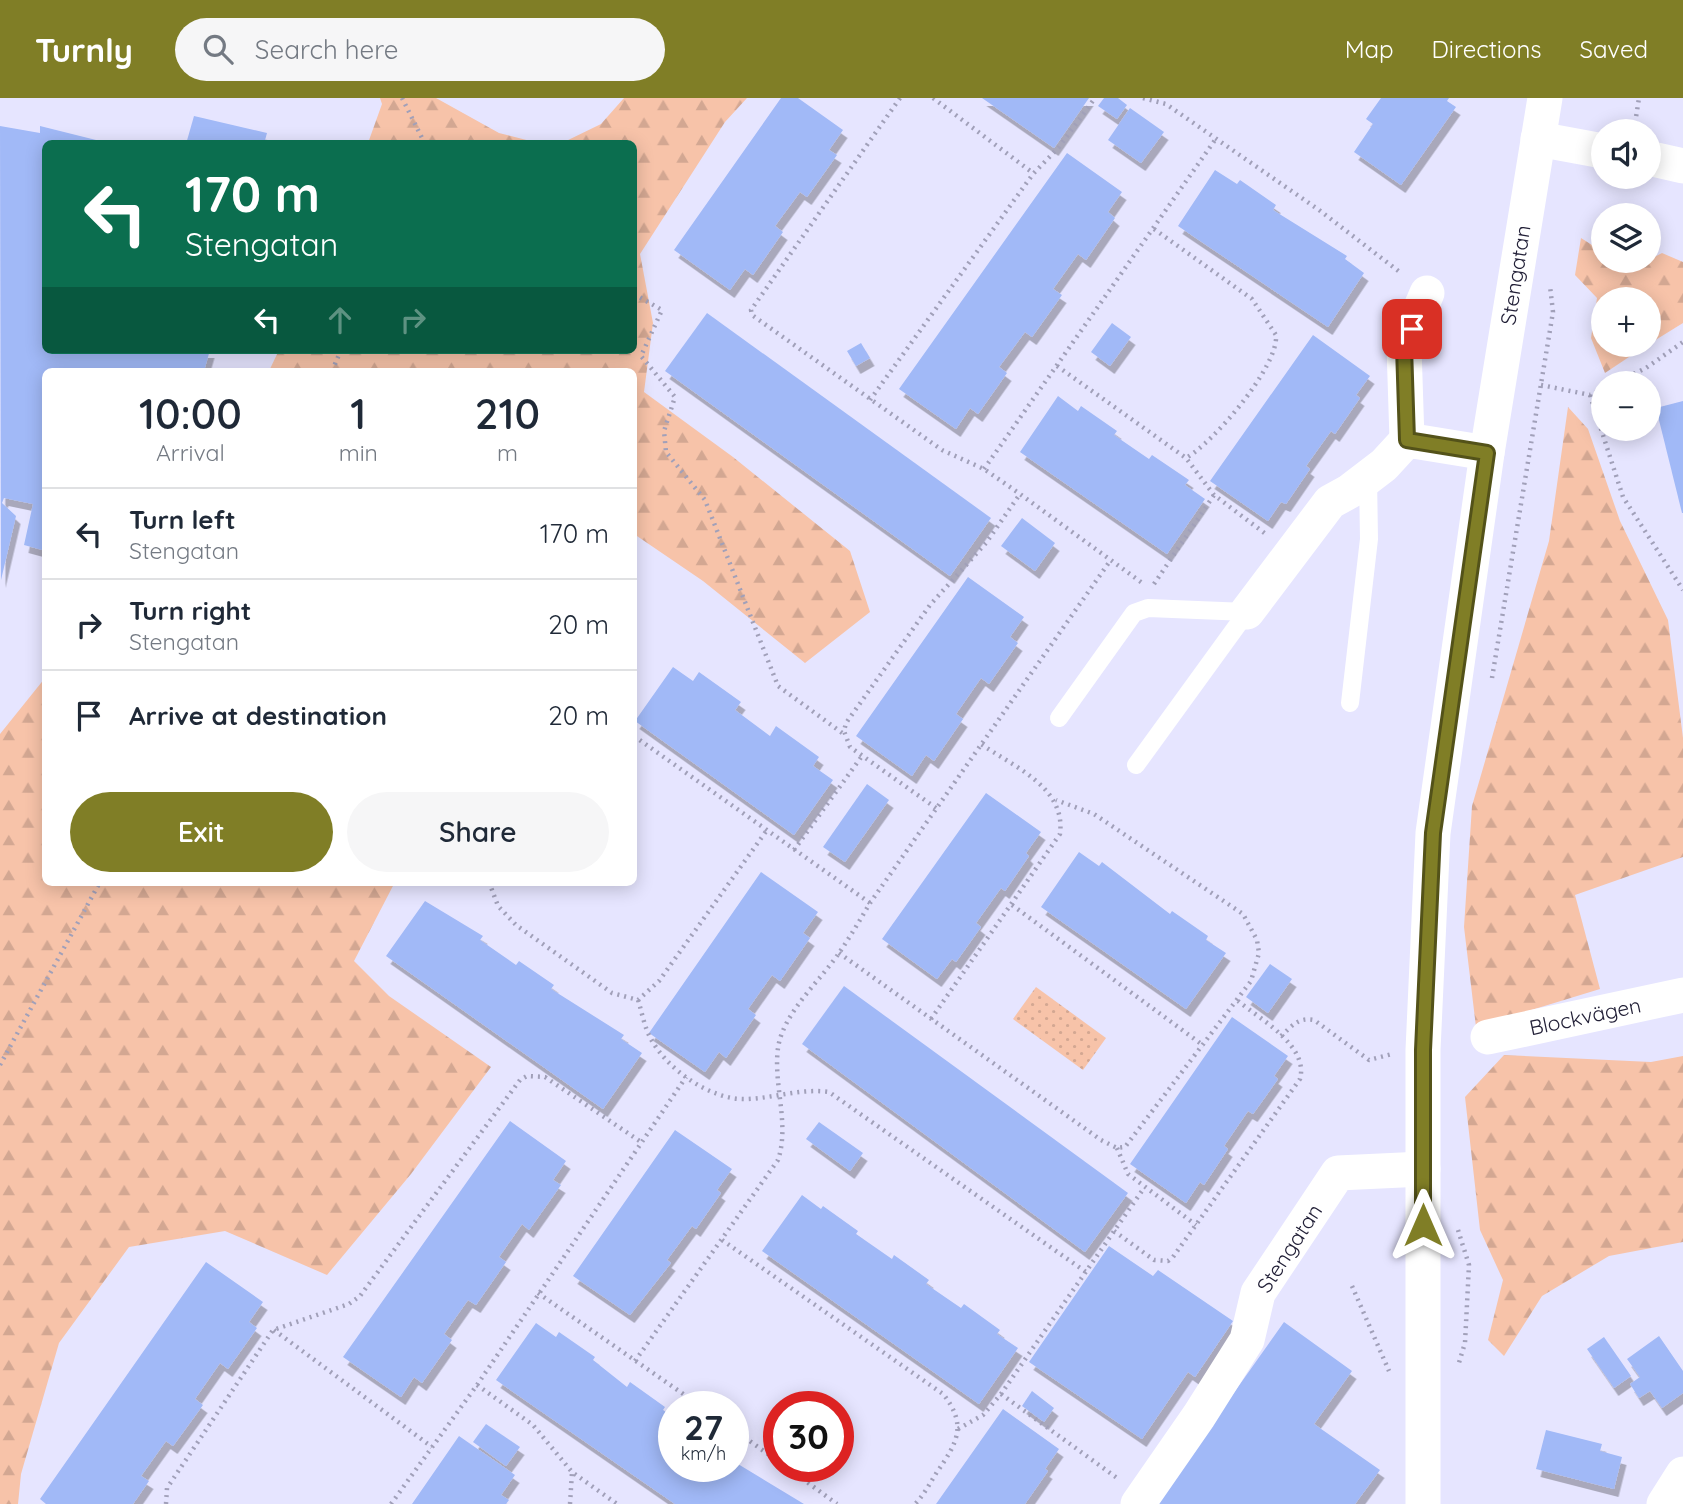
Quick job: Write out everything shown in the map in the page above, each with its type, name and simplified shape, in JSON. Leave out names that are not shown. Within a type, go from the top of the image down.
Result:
[{"type":"street","name":"Stengatan","points":[[1423,1504],[1423,1037],[1433,833],[1487,453],[1545,98]]},
{"type":"street","points":[[1538,139],[1591,148]]},
{"type":"street","points":[[1661,161],[1683,166]]},
{"type":"street","points":[[1247,612],[1330,502],[1368,477],[1407,440],[1404,347],[1427,293]]},
{"type":"street","points":[[1407,440],[1487,453]]},
{"type":"street","name":"Blockvägen","points":[[1488,1037],[1683,995]]},
{"type":"street","name":"Stengatan","points":[[1140,1500],[1199,1416],[1247,1340],[1258,1293],[1338,1173],[1423,1169]]},
{"type":"street","points":[[1664,1504],[1683,1474]]},
{"type":"lane","points":[[1350,703],[1369,539],[1368,477]]},
{"type":"lane","points":[[1059,718],[1134,613],[1148,608],[1247,612]]},
{"type":"lane","points":[[1136,765],[1247,612]]},
{"type":"path","points":[[402,98],[423,140]]},
{"type":"path","points":[[900,98],[751,310],[752,315],[942,450],[984,469],[1151,589],[1214,495]]},
{"type":"path","points":[[933,98],[1033,174]]},
{"type":"path","points":[[870,400],[1033,174],[1059,147],[1095,98]]},
{"type":"path","points":[[1143,98],[1166,104],[1320,210],[1427,293]]},
{"type":"path","points":[[1166,104],[1170,98]]},
{"type":"path","points":[[1636,119],[1639,98]]},
{"type":"path","points":[[984,469],[1215,140]]},
{"type":"path","points":[[1154,229],[1252,299],[1276,335],[1270,361],[1224,426],[1202,450],[1186,458]]},
{"type":"path","points":[[1490,687],[1553,312],[1548,272]]},
{"type":"path","points":[[637,296],[662,310],[641,356],[675,397],[664,431],[666,452],[705,500],[778,686],[845,735]]},
{"type":"path","points":[[1640,371],[1683,342]]},
{"type":"path","points":[[1057,366],[1186,458],[1214,495],[1290,552]]},
{"type":"path","points":[[1541,385],[1590,395],[1623,497],[1683,590]]},
{"type":"path","points":[[936,808],[850,747],[845,735],[846,723],[930,604],[986,543],[1020,494]]},
{"type":"path","points":[[635,1360],[778,1160],[782,1134],[776,1068],[780,1038],[793,1015],[839,953],[870,903],[1110,561]]},
{"type":"path","points":[[637,738],[870,903]]},
{"type":"path","points":[[931,1019],[1058,841],[1062,820],[1056,800],[1046,789],[981,744]]},
{"type":"path","points":[[794,850],[862,756]]},
{"type":"path","points":[[1056,800],[1094,814],[1248,919],[1257,940],[1259,961],[1238,1001],[1132,1141],[1118,1148]]},
{"type":"path","points":[[638,1000],[659,981],[767,830]]},
{"type":"path","points":[[0,1065],[98,886]]},
{"type":"path","points":[[491,886],[498,905],[516,925],[612,993],[638,1000]]},
{"type":"path","points":[[1012,905],[1204,1046]]},
{"type":"path","points":[[839,953],[1101,1140],[1118,1148],[1128,1174],[1196,1225]]},
{"type":"path","points":[[638,1000],[648,1035],[663,1055],[686,1076],[722,1096],[745,1100],[814,1090],[829,1092],[1086,1272]]},
{"type":"path","points":[[1114,1231],[1160,1262],[1173,1257],[1300,1079],[1301,1064],[1281,1035],[1238,1001]]},
{"type":"path","points":[[1281,1035],[1297,1021],[1305,1018],[1314,1020],[1369,1060],[1399,1050]]},
{"type":"path","points":[[166,1504],[167,1488],[273,1330],[349,1304],[360,1296],[520,1080],[527,1076],[545,1077],[641,1142]]},
{"type":"path","points":[[391,1504],[477,1385],[686,1076]]},
{"type":"path","points":[[958,1429],[983,1415],[1001,1394],[1144,1188]]},
{"type":"path","points":[[1455,1377],[1465,1343],[1469,1265],[1456,1221]]},
{"type":"path","points":[[722,1240],[943,1394],[955,1412],[958,1429],[952,1450],[915,1504]]},
{"type":"path","points":[[1352,1286],[1394,1382]]},
{"type":"path","points":[[538,1293],[679,1391]]},
{"type":"path","points":[[273,1330],[432,1447]]},
{"type":"path","points":[[477,1385],[533,1425],[572,1472],[617,1504]]},
{"type":"path","points":[[1001,1394],[1140,1500]]},
{"type":"path","points":[[570,1504],[572,1472]]},
{"type":"path","points":[[807,1482],[837,1504]]},
{"type":"green space","points":[[380,98],[436,98],[499,133],[526,140],[369,140],[382,104]]},
{"type":"green space","points":[[624,98],[747,98],[725,122],[640,254],[653,323],[644,392],[733,457],[850,551],[870,612],[805,663],[703,581],[637,536],[637,368],[270,368],[277,354],[637,354],[637,140],[568,140],[601,124]]},
{"type":"green space","points":[[1581,238],[1591,244],[1591,273],[1661,273],[1662,253],[1683,262],[1683,323],[1661,337],[1661,287],[1591,287],[1591,292],[1575,275]]},
{"type":"green space","points":[[1599,357],[1629,357],[1608,371],[1604,371]]},
{"type":"green space","points":[[1568,407],[1588,429],[1620,521],[1668,620],[1683,738],[1683,857],[1575,895],[1600,989],[1476,1027],[1464,927],[1472,806],[1549,541]]},
{"type":"green space","points":[[42,682],[42,886],[393,886],[354,961],[389,996],[491,1067],[411,1174],[327,1275],[225,1231],[129,1247],[59,1343],[21,1474],[18,1504],[0,1504],[0,734]]},
{"type":"green space","points":[[1036,987],[1106,1038],[1083,1070],[1013,1019]]},
{"type":"green space","points":[[1504,1055],[1651,1062],[1683,1056],[1683,1242],[1609,1256],[1542,1296],[1504,1356],[1488,1340],[1503,1280],[1480,1230],[1465,1097]]},
{"type":"building","points":[[781,98],[798,98],[843,130],[829,150],[837,155],[807,197],[800,192],[775,226],[783,232],[753,275],[745,269],[730,290],[674,250]]},
{"type":"building","points":[[982,98],[1089,98],[1054,148]]},
{"type":"building","points":[[1104,98],[1118,98],[1127,105],[1117,119],[1098,106]]},
{"type":"building","points":[[1381,98],[1449,98],[1447,101],[1456,107],[1401,185],[1354,152],[1373,124],[1366,119]]},
{"type":"building","points":[[1130,108],[1164,132],[1141,163],[1108,140]]},
{"type":"building","points":[[194,116],[267,133],[265,140],[187,140]]},
{"type":"building","points":[[0,126],[40,133],[40,126],[96,140],[42,140],[42,354],[209,354],[205,368],[42,368],[42,550],[24,545],[33,504],[4,498],[2,503],[16,516],[1,580]]},
{"type":"building","points":[[1067,153],[1122,192],[1108,212],[1115,218],[1086,260],[1078,254],[1053,289],[1062,295],[1032,337],[1025,332],[999,367],[1007,373],[978,414],[970,408],[956,429],[899,389]]},
{"type":"building","points":[[1215,170],[1237,184],[1240,180],[1276,205],[1273,210],[1347,256],[1345,259],[1364,273],[1328,327],[1178,226]]},
{"type":"building","points":[[707,313],[991,518],[950,576],[665,371]]},
{"type":"building","points":[[1112,323],[1131,337],[1110,366],[1091,352]]},
{"type":"building","points":[[1313,335],[1370,376],[1356,395],[1360,398],[1335,434],[1331,431],[1306,466],[1310,469],[1286,504],[1281,502],[1268,521],[1210,481]]},
{"type":"building","points":[[861,343],[870,358],[856,366],[847,351]]},
{"type":"building","points":[[1058,396],[1078,411],[1081,406],[1117,431],[1114,435],[1149,459],[1152,455],[1189,480],[1185,485],[1205,499],[1167,554],[1020,452]]},
{"type":"building","points":[[1683,401],[1683,513],[1661,428],[1661,407]]},
{"type":"building","points":[[1022,518],[1055,543],[1035,571],[1001,546]]},
{"type":"building","points":[[968,577],[1024,617],[1010,637],[1018,643],[989,684],[981,678],[956,714],[963,719],[934,761],[926,755],[912,776],[856,736]]},
{"type":"building","points":[[673,667],[693,681],[699,672],[741,702],[735,710],[770,736],[776,726],[819,757],[813,766],[833,780],[794,835],[637,722],[637,718]]},
{"type":"building","points":[[867,784],[889,800],[845,862],[823,847]]},
{"type":"building","points":[[986,793],[1041,832],[1026,853],[1029,856],[1005,891],[1001,888],[976,923],[981,927],[956,962],[952,959],[937,979],[882,939]]},
{"type":"building","points":[[1079,852],[1099,866],[1102,862],[1170,914],[1172,911],[1208,936],[1206,940],[1226,953],[1186,1009],[1041,907]]},
{"type":"building","points":[[761,872],[818,912],[803,933],[810,938],[780,981],[772,975],[748,1009],[756,1015],[726,1058],[719,1052],[705,1072],[649,1033]]},
{"type":"building","points":[[425,901],[483,936],[480,940],[516,965],[519,961],[554,985],[551,989],[624,1035],[621,1039],[642,1053],[603,1109],[386,956]]},
{"type":"building","points":[[1270,964],[1292,979],[1268,1013],[1246,997]]},
{"type":"building","points":[[844,986],[1128,1193],[1085,1252],[802,1044]]},
{"type":"building","points":[[1232,1017],[1288,1056],[1274,1076],[1278,1079],[1253,1114],[1248,1111],[1224,1146],[1228,1149],[1204,1185],[1200,1182],[1186,1203],[1130,1164]]},
{"type":"building","points":[[510,1121],[566,1161],[553,1180],[561,1185],[529,1230],[522,1224],[499,1257],[506,1262],[476,1305],[468,1300],[444,1334],[452,1340],[422,1383],[414,1377],[401,1397],[343,1357]]},
{"type":"building","points":[[819,1122],[863,1153],[850,1171],[806,1139]]},
{"type":"building","points":[[675,1130],[732,1169],[717,1190],[721,1193],[696,1229],[692,1226],[667,1260],[671,1263],[630,1315],[573,1276]]},
{"type":"building","points":[[802,1195],[821,1209],[823,1206],[858,1231],[856,1234],[892,1259],[894,1255],[929,1280],[926,1284],[961,1308],[964,1304],[1000,1330],[997,1334],[1018,1348],[979,1404],[762,1251]]},
{"type":"building","points":[[1109,1246],[1153,1276],[1158,1270],[1233,1321],[1195,1377],[1188,1372],[1142,1439],[1029,1362]]},
{"type":"building","points":[[206,1262],[263,1302],[249,1322],[257,1328],[228,1369],[220,1363],[195,1399],[203,1405],[173,1446],[166,1441],[141,1476],[149,1481],[133,1504],[46,1504],[40,1499]]},
{"type":"building","points":[[1284,1322],[1352,1371],[1314,1424],[1380,1470],[1355,1504],[1155,1504]]},
{"type":"building","points":[[536,1323],[556,1337],[559,1332],[595,1357],[593,1360],[627,1387],[630,1382],[658,1402],[658,1482],[749,1482],[749,1471],[763,1479],[763,1482],[768,1482],[804,1504],[675,1504],[496,1380]]},
{"type":"building","points":[[1659,1336],[1683,1371],[1683,1393],[1662,1408],[1650,1391],[1639,1398],[1630,1384],[1640,1377],[1627,1359]]},
{"type":"building","points":[[1604,1337],[1631,1376],[1614,1388],[1587,1349]]},
{"type":"building","points":[[1032,1391],[1054,1408],[1044,1422],[1022,1406]]},
{"type":"building","points":[[1003,1409],[1059,1449],[1045,1469],[1048,1471],[1025,1504],[936,1504]]},
{"type":"building","points":[[486,1424],[520,1447],[506,1466],[473,1442]]},
{"type":"building","points":[[1546,1430],[1602,1444],[1600,1451],[1622,1457],[1614,1489],[1536,1469]]},
{"type":"building","points":[[459,1436],[515,1475],[501,1495],[509,1500],[506,1504],[412,1504]]},
{"type":"route","points":[[1412,329],[1404,347],[1407,440],[1487,453],[1433,833],[1427,909],[1423,1050],[1423,1225]]}]
